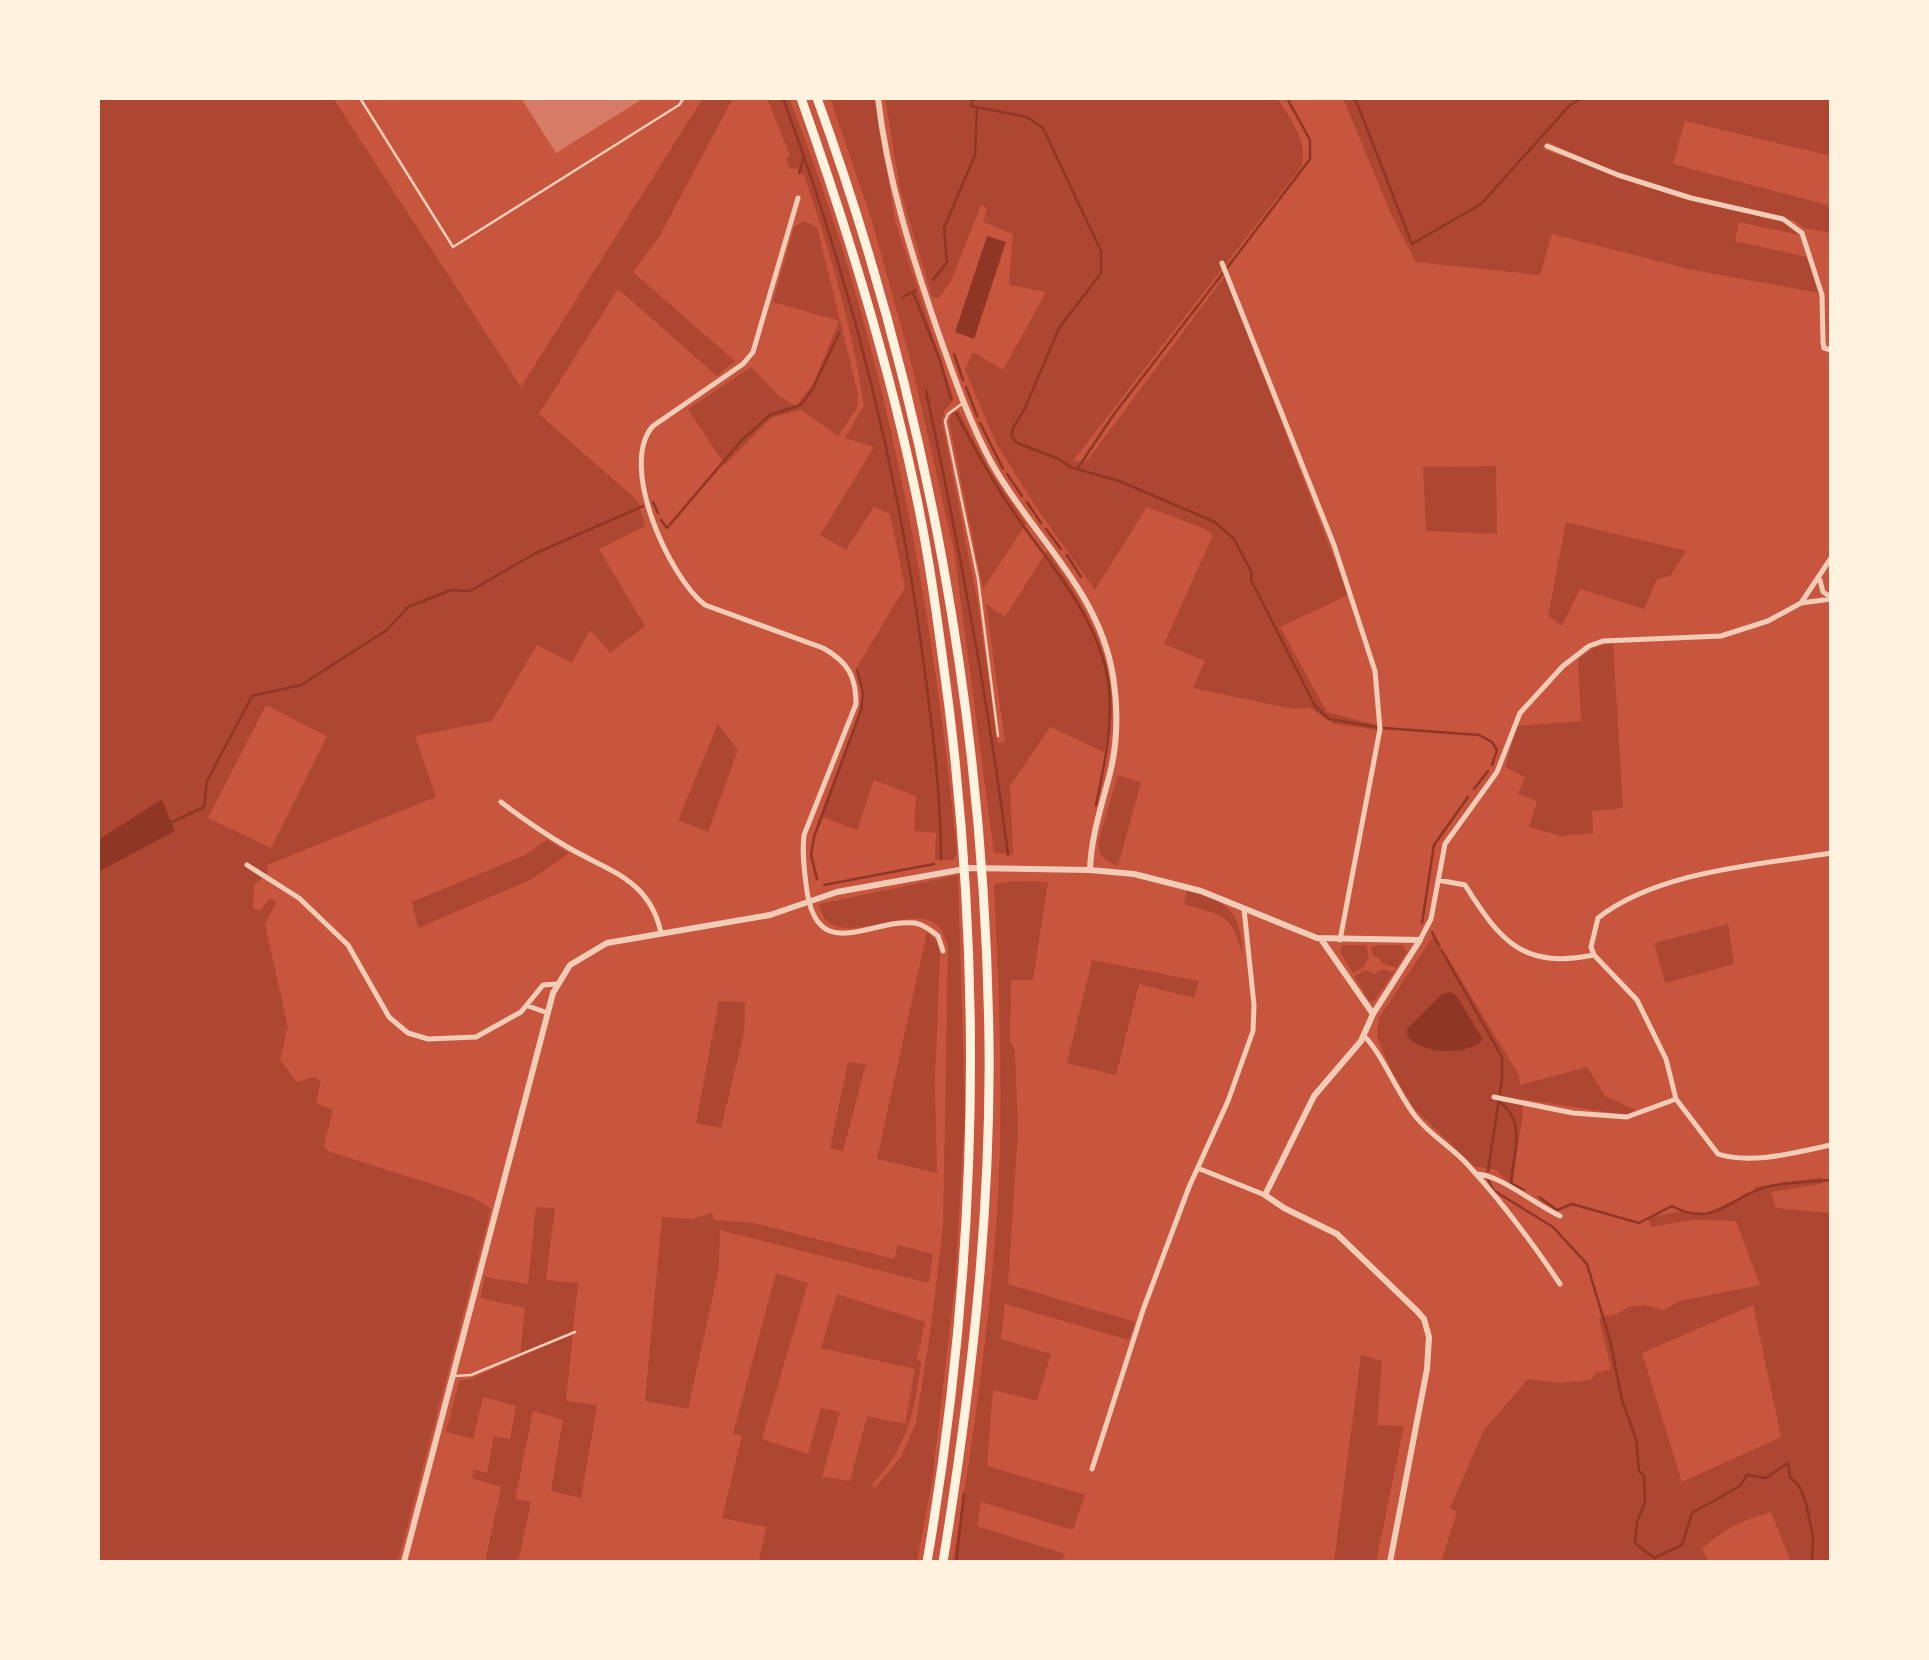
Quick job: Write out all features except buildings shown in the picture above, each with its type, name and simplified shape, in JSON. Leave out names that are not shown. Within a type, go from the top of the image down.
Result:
[{"type":"highway","points":[[801,98],[868,300],[915,488],[935,594],[965,860],[971,995],[970,1186],[954,1379],[927,1562]]},
{"type":"highway","points":[[817,98],[877,281],[915,423],[959,656],[983,874],[989,1046],[986,1176],[971,1364],[943,1562]]},
{"type":"street","points":[[878,98],[883,142],[897,202],[916,269],[963,403],[1006,486],[1084,594],[1107,649],[1116,713],[1116,739],[1110,774],[1091,842],[1090,870]]},
{"type":"street","points":[[1547,146],[1618,175],[1691,198],[1783,219],[1796,226],[1802,233],[1822,295],[1823,342],[1824,348],[1831,350]]},
{"type":"street","points":[[798,198],[753,352],[743,364],[644,435],[639,467],[654,521],[684,586],[692,595],[705,605],[823,648],[841,658],[850,668],[856,685],[856,704],[804,835],[802,857],[808,901],[828,930],[858,933],[917,923],[938,936],[943,951]]},
{"type":"street","points":[[1222,263],[1334,545],[1376,671],[1380,729],[1340,940]]},
{"type":"street","points":[[1801,603],[1831,558]]},
{"type":"street","points":[[1820,577],[1820,586],[1831,598]]},
{"type":"street","points":[[1265,1195],[1314,1096],[1364,1036],[1373,1014],[1430,922],[1445,844],[1497,772],[1520,713],[1538,691],[1578,654],[1603,640],[1721,636],[1768,621],[1801,603],[1831,598]]},
{"type":"street","points":[[501,802],[530,825],[633,882],[655,914],[661,933]]},
{"type":"street","points":[[1831,853],[1700,875],[1636,897],[1598,918],[1591,947],[1594,955],[1634,996],[1650,1021],[1666,1059],[1676,1099],[1718,1154],[1729,1158],[1831,1145]]},
{"type":"street","points":[[247,865],[299,898],[348,945],[389,1017],[408,1033],[428,1039],[476,1037],[503,1025],[528,1006],[539,988],[557,984]]},
{"type":"street","points":[[404,1562],[548,1013],[557,984],[570,965],[593,949],[607,943],[771,915],[808,901],[957,869],[1090,870],[1178,883],[1321,939],[1420,940]]},
{"type":"street","points":[[1438,880],[1465,885],[1488,920],[1522,953],[1557,960],[1594,955]]},
{"type":"street","points":[[1092,1469],[1143,1310],[1185,1198],[1228,1101],[1255,1019],[1244,909]]},
{"type":"street","points":[[1321,939],[1373,1014]]},
{"type":"street","points":[[528,1006],[548,1013]]},
{"type":"street","points":[[1364,1036],[1407,1105],[1426,1129],[1476,1174],[1489,1192],[1515,1217],[1560,1284]]},
{"type":"street","points":[[1494,1097],[1573,1113],[1627,1117],[1676,1099]]},
{"type":"street","points":[[1200,1168],[1265,1195],[1284,1208],[1336,1234],[1424,1319],[1430,1347],[1427,1369],[1390,1562]]},
{"type":"street","points":[[1476,1174],[1498,1178],[1512,1190],[1560,1216]]},
{"type":"lane","points":[[360,98],[453,247],[679,105],[684,98]]},
{"type":"lane","points":[[963,403],[948,414],[945,421],[978,579],[998,736]]},
{"type":"lane","points":[[454,1376],[471,1375],[575,1332]]},
{"type":"shaded area","points":[[98,98],[333,98],[521,387],[703,98],[733,98],[659,237],[633,272],[735,361],[717,376],[618,289],[539,414],[638,501],[645,526],[599,549],[645,626],[610,653],[590,630],[572,663],[537,645],[492,721],[415,736],[436,797],[267,865],[268,873],[254,885],[253,908],[260,911],[270,898],[276,902],[265,925],[288,1027],[280,1060],[297,1082],[314,1077],[321,1081],[316,1103],[333,1110],[324,1146],[328,1151],[472,1197],[491,1209],[398,1562],[98,1562],[98,872],[175,830],[162,799],[98,840]],"holes":[[[266,705],[327,736],[271,848],[208,818]]]},
{"type":"shaded area","points":[[767,98],[789,98],[823,189],[878,375],[900,470],[934,661],[957,854],[954,860],[935,860],[936,833],[914,831],[916,796],[874,780],[857,830],[820,816],[860,710],[862,693],[856,669],[905,587],[890,514],[874,507],[846,550],[820,535],[874,447],[845,438],[864,406],[847,318],[804,175],[798,173],[798,168],[790,169],[786,158],[790,156]]},
{"type":"shaded area","points":[[830,98],[875,98],[895,220],[954,400],[944,411],[942,421],[977,598],[998,743],[1005,742],[986,604],[1005,617],[1047,551],[1090,621],[1108,671],[1112,698],[1111,725],[1104,752],[1050,727],[1010,786],[1013,854],[994,853],[954,551],[912,366],[871,218]]},
{"type":"shaded area","points":[[885,98],[1277,98],[1300,140],[1303,158],[1301,167],[1073,461],[1086,462],[1225,276],[1348,595],[1280,627],[1327,712],[1377,725],[1377,730],[1334,724],[1310,708],[1293,709],[1193,688],[1205,661],[1164,644],[1213,535],[1205,529],[1147,507],[1095,590],[1036,507],[996,443],[965,370],[973,352],[1003,370],[1046,292],[1009,285],[1013,234],[983,222],[987,208],[981,205],[951,281],[939,298],[932,297],[900,189]]},
{"type":"shaded area","points":[[1343,98],[1831,98],[1831,156],[1685,121],[1673,164],[1831,206],[1831,233],[1804,228],[1795,221],[1693,197],[1618,173],[1548,142],[1542,149],[1679,198],[1777,219],[1793,227],[1799,235],[1739,222],[1735,241],[1807,257],[1820,293],[1693,270],[1552,234],[1540,275],[1416,262],[1390,212]]},
{"type":"shaded area","points":[[804,221],[817,227],[858,394],[857,408],[838,436],[801,410],[771,418],[725,465],[688,409],[751,367],[779,396],[796,406],[814,382],[839,321],[773,302],[794,227]]},
{"type":"shaded area","points":[[987,236],[1006,242],[974,339],[955,332]]},
{"type":"shaded area","points":[[959,411],[988,468],[1026,524],[983,589],[949,421],[952,413]]},
{"type":"shaded area","points":[[1496,466],[1497,534],[1426,531],[1423,467]]},
{"type":"shaded area","points":[[1566,522],[1686,551],[1670,576],[1657,579],[1644,609],[1580,589],[1562,626],[1548,616]]},
{"type":"shaded area","points":[[1613,642],[1623,808],[1592,811],[1593,833],[1561,836],[1529,827],[1537,801],[1518,794],[1525,777],[1505,767],[1517,726],[1581,721],[1578,659],[1594,648]]},
{"type":"shaded area","points":[[718,724],[738,750],[708,832],[678,820]]},
{"type":"shaded area","points":[[1118,775],[1141,782],[1118,866],[1104,858],[1098,842]]},
{"type":"shaded area","points":[[162,799],[175,831],[98,872],[98,840]]},
{"type":"shaded area","points":[[547,840],[569,853],[530,880],[418,928],[412,902],[525,855]]},
{"type":"shaded area","points":[[958,875],[965,1111],[955,1285],[932,1481],[917,1562],[759,1562],[766,1527],[722,1518],[742,1436],[733,1434],[776,1273],[808,1283],[762,1439],[808,1454],[821,1408],[840,1412],[822,1477],[850,1481],[867,1416],[905,1424],[915,1369],[821,1348],[837,1294],[925,1322],[917,1360],[921,1362],[912,1412],[894,1457],[872,1484],[874,1489],[901,1457],[916,1423],[943,1227],[948,945],[939,927],[925,919],[854,928],[838,927],[826,919],[819,904]]},
{"type":"shaded area","points":[[1012,881],[1048,882],[1033,980],[1011,980],[1010,1041],[1015,1051],[1018,1131],[1008,1284],[1135,1322],[1129,1340],[1005,1304],[1001,1339],[1051,1354],[1037,1401],[993,1390],[987,1466],[1085,1495],[1073,1530],[981,1502],[977,1526],[1065,1554],[1062,1562],[953,1562],[979,1388],[997,1214],[1000,1090],[994,884]]},
{"type":"shaded area","points":[[1187,890],[1213,899],[1230,910],[1239,927],[1243,955],[1234,930],[1224,918],[1184,904]]},
{"type":"shaded area","points":[[1728,924],[1734,964],[1665,983],[1654,943]]},
{"type":"shaded area","points":[[927,932],[938,943],[940,956],[935,1081],[937,1173],[877,1159]]},
{"type":"shaded area","points":[[1434,935],[1519,1075],[1520,1085],[1587,1067],[1605,1096],[1636,1110],[1626,1115],[1522,1099],[1523,1113],[1512,1186],[1496,1170],[1473,1166],[1414,1108],[1392,1072],[1377,1037],[1379,1018]]},
{"type":"shaded area","points":[[1342,945],[1366,945],[1369,956],[1364,967],[1353,973],[1340,952]]},
{"type":"shaded area","points":[[1402,945],[1407,952],[1397,968],[1383,964],[1379,958],[1373,956],[1371,947]]},
{"type":"shaded area","points":[[1092,960],[1199,981],[1194,998],[1139,984],[1116,1075],[1067,1063]]},
{"type":"shaded area","points":[[1381,969],[1394,972],[1374,1001],[1370,1002],[1354,976],[1366,970],[1374,974]]},
{"type":"shaded area","points":[[1450,992],[1456,995],[1482,1038],[1481,1042],[1464,1050],[1442,1051],[1432,1050],[1414,1042],[1407,1036],[1407,1029],[1442,994]]},
{"type":"shaded area","points":[[719,1001],[745,1002],[744,1033],[721,1128],[696,1123]]},
{"type":"shaded area","points":[[848,1062],[866,1064],[843,1151],[830,1148]]},
{"type":"shaded area","points":[[1822,1177],[1822,1184],[1771,1192],[1776,1208],[1831,1213],[1831,1562],[1791,1562],[1771,1512],[1734,1526],[1710,1542],[1702,1549],[1709,1562],[1441,1562],[1457,1512],[1450,1508],[1484,1430],[1528,1379],[1560,1383],[1591,1380],[1596,1373],[1611,1369],[1599,1318],[1617,1314],[1628,1307],[1645,1305],[1664,1310],[1680,1301],[1760,1285],[1736,1221],[1694,1220],[1651,1227],[1648,1218],[1683,1211],[1706,1213],[1754,1191],[1755,1187]],"holes":[[[1753,1305],[1781,1437],[1682,1482],[1642,1353]]]},
{"type":"shaded area","points":[[536,1207],[555,1208],[546,1280],[578,1283],[566,1401],[597,1405],[581,1498],[551,1491],[563,1420],[533,1411],[515,1499],[531,1502],[518,1562],[485,1562],[501,1487],[472,1478],[474,1470],[487,1473],[494,1436],[510,1439],[516,1406],[483,1397],[473,1439],[446,1432],[459,1381],[470,1379],[520,1357],[525,1308],[480,1298],[485,1277],[528,1284]]},
{"type":"shaded area","points":[[712,1213],[714,1220],[754,1223],[894,1259],[898,1245],[933,1254],[929,1283],[720,1230],[719,1268],[688,1409],[645,1401],[662,1217],[691,1219]]},
{"type":"shaded area","points":[[1361,1355],[1382,1361],[1377,1425],[1404,1426],[1376,1562],[1334,1562]]},
{"type":"waterway","points":[[783,98],[830,235],[850,304],[869,374],[900,515],[933,733],[941,859]]},
{"type":"waterway","points":[[973,98],[971,106],[1027,117],[1043,128],[1101,251],[1101,273],[1059,328],[1025,408],[1012,430],[1012,437],[1017,443],[1059,459],[1070,467],[1119,481],[1215,522],[1234,539],[1252,573],[1251,580],[1315,706],[1329,719],[1376,727]]},
{"type":"waterway","points":[[1227,268],[1310,159],[1310,140],[1287,98]]},
{"type":"waterway","points":[[1355,98],[1412,244],[1481,204],[1569,106],[1581,98]]},
{"type":"waterway","points":[[933,280],[947,262],[944,228],[975,155],[977,108]]},
{"type":"waterway","points":[[799,173],[804,156]]},
{"type":"waterway","points":[[1078,468],[1114,414],[1223,273]]},
{"type":"waterway","points":[[903,297],[916,290]]},
{"type":"waterway","points":[[913,292],[940,360],[951,399]]},
{"type":"waterway","points":[[661,520],[667,528],[741,441],[770,415],[801,405],[812,390],[839,333]]},
{"type":"waterway","points":[[954,354],[963,380]]},
{"type":"waterway","points":[[966,387],[977,416]]},
{"type":"waterway","points":[[926,391],[972,622],[1008,855]]},
{"type":"waterway","points":[[956,413],[1002,494],[1075,599],[1097,641],[1109,688],[1110,718],[1096,805]]},
{"type":"waterway","points":[[980,423],[1003,469]]},
{"type":"waterway","points":[[1007,474],[1022,496]]},
{"type":"waterway","points":[[653,502],[658,513]]},
{"type":"waterway","points":[[1027,502],[1041,523]]},
{"type":"waterway","points":[[172,822],[204,807],[207,781],[252,696],[301,685],[387,630],[408,607],[451,590],[470,591],[534,554],[643,506]]},
{"type":"waterway","points":[[1046,529],[1061,549]]},
{"type":"waterway","points":[[1067,555],[1081,577]]},
{"type":"waterway","points":[[817,879],[811,855],[814,837],[861,710],[863,694],[857,670]]},
{"type":"waterway","points":[[1383,728],[1479,735],[1492,742],[1497,750],[1492,765]]},
{"type":"waterway","points":[[1474,789],[1488,771]]},
{"type":"waterway","points":[[1422,923],[1434,845],[1468,797]]},
{"type":"waterway","points":[[824,885],[934,864]]},
{"type":"waterway","points":[[1432,932],[1439,945]]},
{"type":"waterway","points":[[1442,951],[1502,1057],[1502,1080],[1488,1171]]},
{"type":"waterway","points":[[1498,1101],[1507,1109],[1516,1128],[1511,1183],[1524,1190]]},
{"type":"waterway","points":[[1488,1179],[1493,1190],[1553,1227],[1587,1264],[1610,1340],[1622,1400],[1636,1439],[1639,1471],[1644,1476],[1645,1502],[1637,1522],[1635,1543],[1654,1558],[1682,1545],[1692,1513],[1740,1486],[1747,1475],[1766,1478],[1788,1463],[1790,1477],[1800,1487],[1806,1503],[1813,1537],[1812,1562]]},
{"type":"waterway","points":[[1539,1197],[1557,1210],[1572,1204],[1639,1223],[1672,1206],[1700,1214],[1723,1208],[1757,1190],[1771,1186],[1831,1180]]},
{"type":"waterway","points":[[956,1562],[964,1494]]}]
